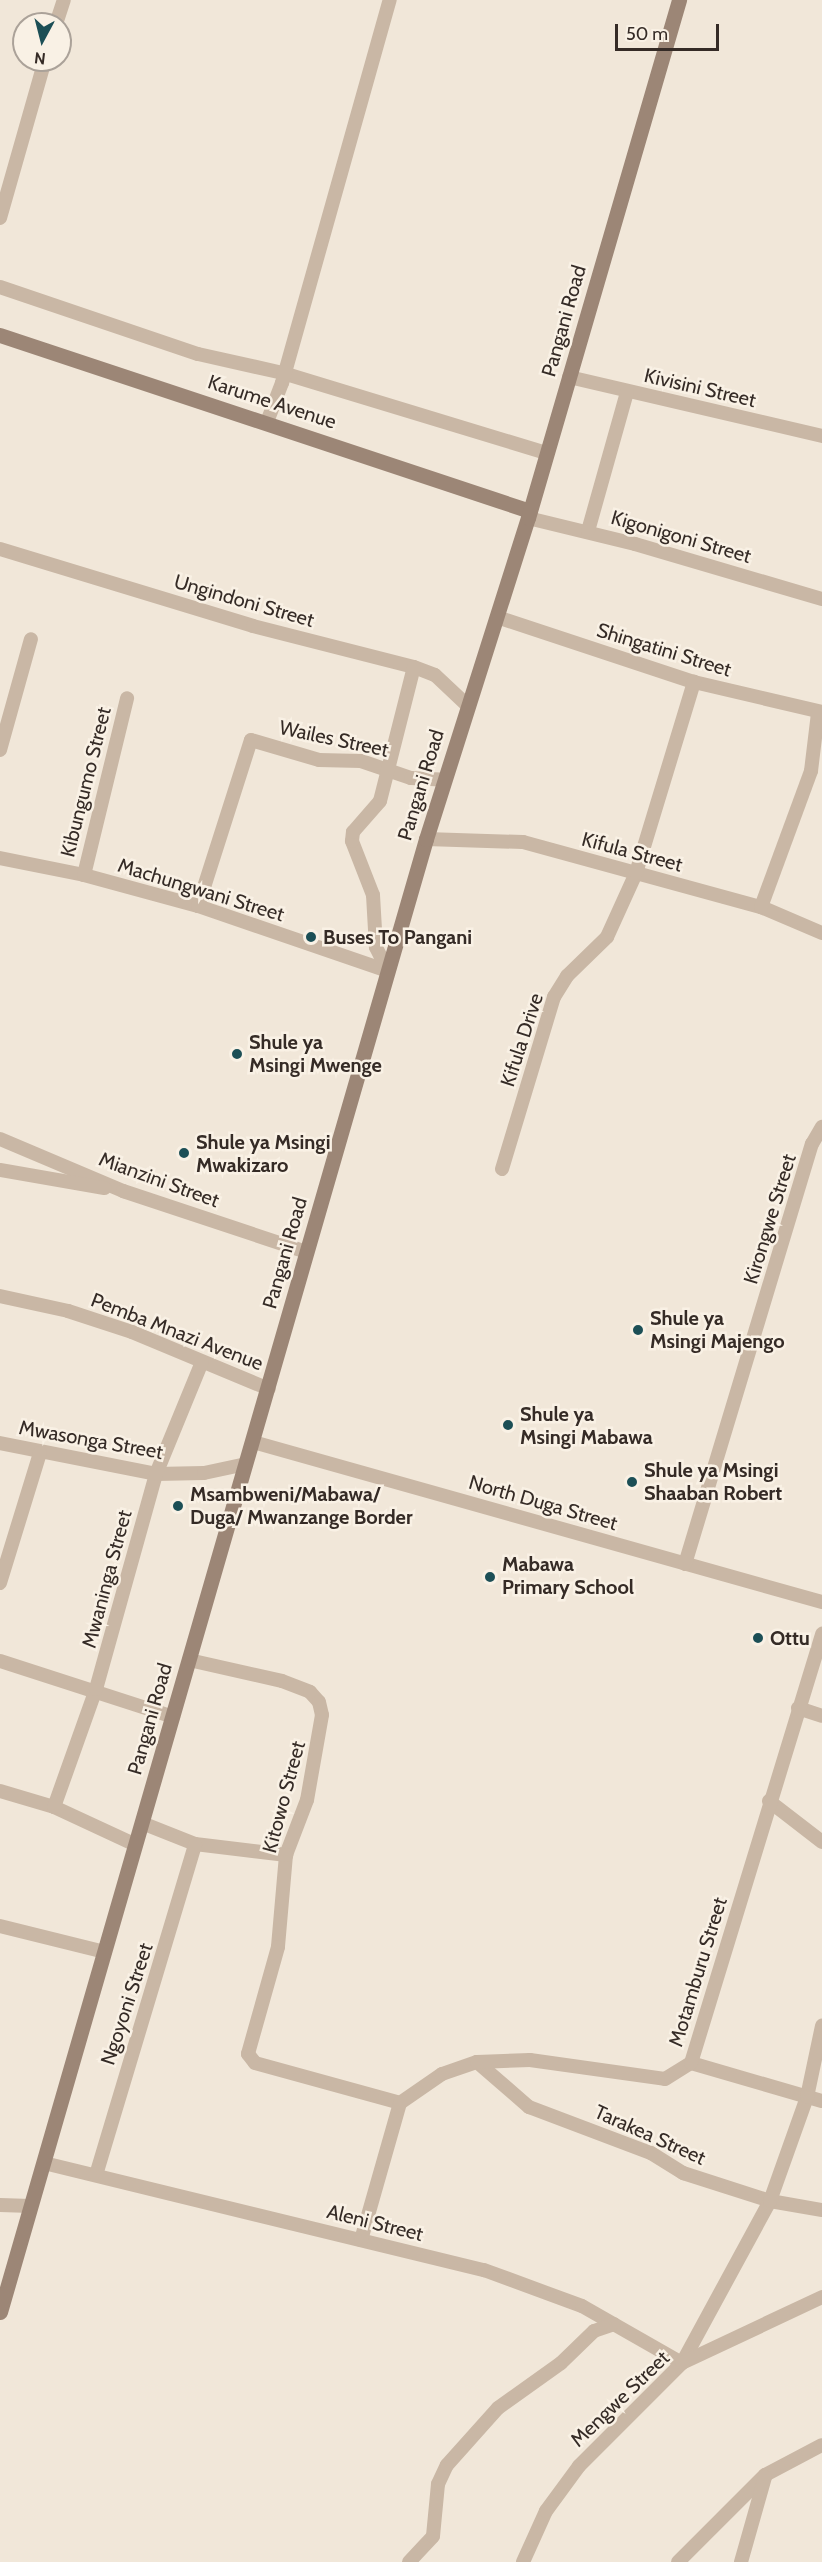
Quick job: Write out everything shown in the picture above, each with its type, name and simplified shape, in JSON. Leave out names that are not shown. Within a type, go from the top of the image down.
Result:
[{"type":"main road","name":"Pangani Road","points":[[0,2312],[269,1389],[306,1252],[426,839],[529,514],[679,0]]},
{"type":"main road","name":"Karume Avenue","points":[[0,335],[267,422],[529,514]]},
{"type":"street","points":[[267,422],[283,378],[390,0]]},
{"type":"street","points":[[0,218],[6,166],[41,72]]},
{"type":"street","points":[[0,287],[198,354],[547,453]]},
{"type":"street","name":"Kivisini Street","points":[[569,377],[822,436]]},
{"type":"street","points":[[588,531],[627,392]]},
{"type":"street","name":"Kigonigoni Street","points":[[529,514],[822,599]]},
{"type":"street","name":"Ungindoni Street","points":[[0,549],[253,626],[414,667],[435,675],[468,706]]},
{"type":"street","name":"Shingatini Street","points":[[497,618],[694,682],[820,712]]},
{"type":"street","points":[[0,750],[31,639]]},
{"type":"street","points":[[388,971],[376,947],[373,895],[352,841],[353,832],[380,801],[386,769],[414,667]]},
{"type":"street","name":"Kifula Drive","points":[[502,1169],[554,997],[567,976],[608,937],[636,873],[694,682]]},
{"type":"street","name":"Kibungumo Street","points":[[84,874],[127,698]]},
{"type":"street","points":[[761,907],[811,771],[820,712]]},
{"type":"street","name":"Wailes Street","points":[[198,906],[251,740],[319,760],[361,761],[411,778],[445,780]]},
{"type":"street","name":"Kifula Street","points":[[426,839],[523,842],[761,907],[822,933]]},
{"type":"street","name":"Machungwani Street","points":[[0,858],[84,874],[198,906],[388,971]]},
{"type":"street","name":"Kirongwe Street","points":[[685,1564],[812,1144],[822,1127]]},
{"type":"street","name":"Mianzini Street","points":[[0,1139],[123,1191],[306,1252]]},
{"type":"street","points":[[0,1170],[123,1191]]},
{"type":"street","name":"Pemba Mnazi Avenue","points":[[0,1296],[68,1311],[132,1332],[269,1389]]},
{"type":"street","name":"Mwaninga Street","points":[[54,1807],[96,1689],[156,1474],[202,1362]]},
{"type":"street","name":"North Duga Street","points":[[253,1442],[685,1564],[822,1600]]},
{"type":"street","name":"Mwasonga Street","points":[[0,1443],[40,1453],[156,1474],[204,1473],[246,1464]]},
{"type":"street","points":[[0,1583],[40,1453]]},
{"type":"street","name":"Motamburu Street","points":[[400,2103],[442,2074],[477,2062],[530,2060],[665,2079],[691,2063],[769,1801],[822,1634]]},
{"type":"street","name":"Kitowo Street","points":[[189,1660],[282,1681],[310,1692],[320,1702],[321,1731],[307,1800],[286,1855],[278,1947],[248,2054],[255,2063],[400,2103]]},
{"type":"street","points":[[0,1661],[96,1689],[173,1717]]},
{"type":"street","points":[[798,1708],[822,1716]]},
{"type":"street","points":[[0,1791],[54,1807],[136,1845]]},
{"type":"street","points":[[769,1801],[822,1842]]},
{"type":"street","points":[[142,1822],[195,1844],[286,1855]]},
{"type":"street","name":"Ngoyoni Street","points":[[96,2175],[145,2008],[157,1982],[195,1844]]},
{"type":"street","points":[[0,1926],[105,1952]]},
{"type":"street","points":[[682,2363],[770,2200],[807,2097],[822,2026]]},
{"type":"street","name":"Tarakea Street","points":[[477,2062],[529,2107],[651,2153],[683,2174],[770,2200],[822,2210]]},
{"type":"street","points":[[691,2063],[822,2101]]},
{"type":"street","points":[[361,2240],[400,2103]]},
{"type":"street","name":"Aleni Street","points":[[44,2163],[361,2240],[537,2287],[614,2324],[682,2363]]},
{"type":"street","points":[[0,2205],[31,2206]]},
{"type":"street","name":"Mengwe Street","points":[[523,2562],[546,2511],[579,2466],[682,2363],[822,2297]]},
{"type":"street","points":[[409,2562],[433,2536],[438,2484],[447,2464],[498,2408],[561,2363],[594,2331],[614,2324]]},
{"type":"street","points":[[678,2562],[765,2475],[822,2445]]},
{"type":"street","points":[[741,2562],[765,2475]]},
{"type":"place","name":"Buses To Pangani","points":[[311,937]]},
{"type":"place","name":"Shule ya Msingi Mwenge","points":[[237,1054]]},
{"type":"place","name":"Shule ya Msingi Mwakizaro","points":[[184,1153]]},
{"type":"place","name":"Shule ya Msingi Majengo","points":[[638,1330]]},
{"type":"place","name":"Shule ya Msingi Mabawa","points":[[508,1425]]},
{"type":"place","name":"Shule ya Msingi Shaaban Robert","points":[[632,1482]]},
{"type":"place","name":"Msambweni/Mabawa/ Duga/ Mwanzange Border","points":[[178,1506]]},
{"type":"place","name":"Mabawa Primary School","points":[[490,1577]]},
{"type":"place","name":"Ottu","points":[[758,1638]]}]
